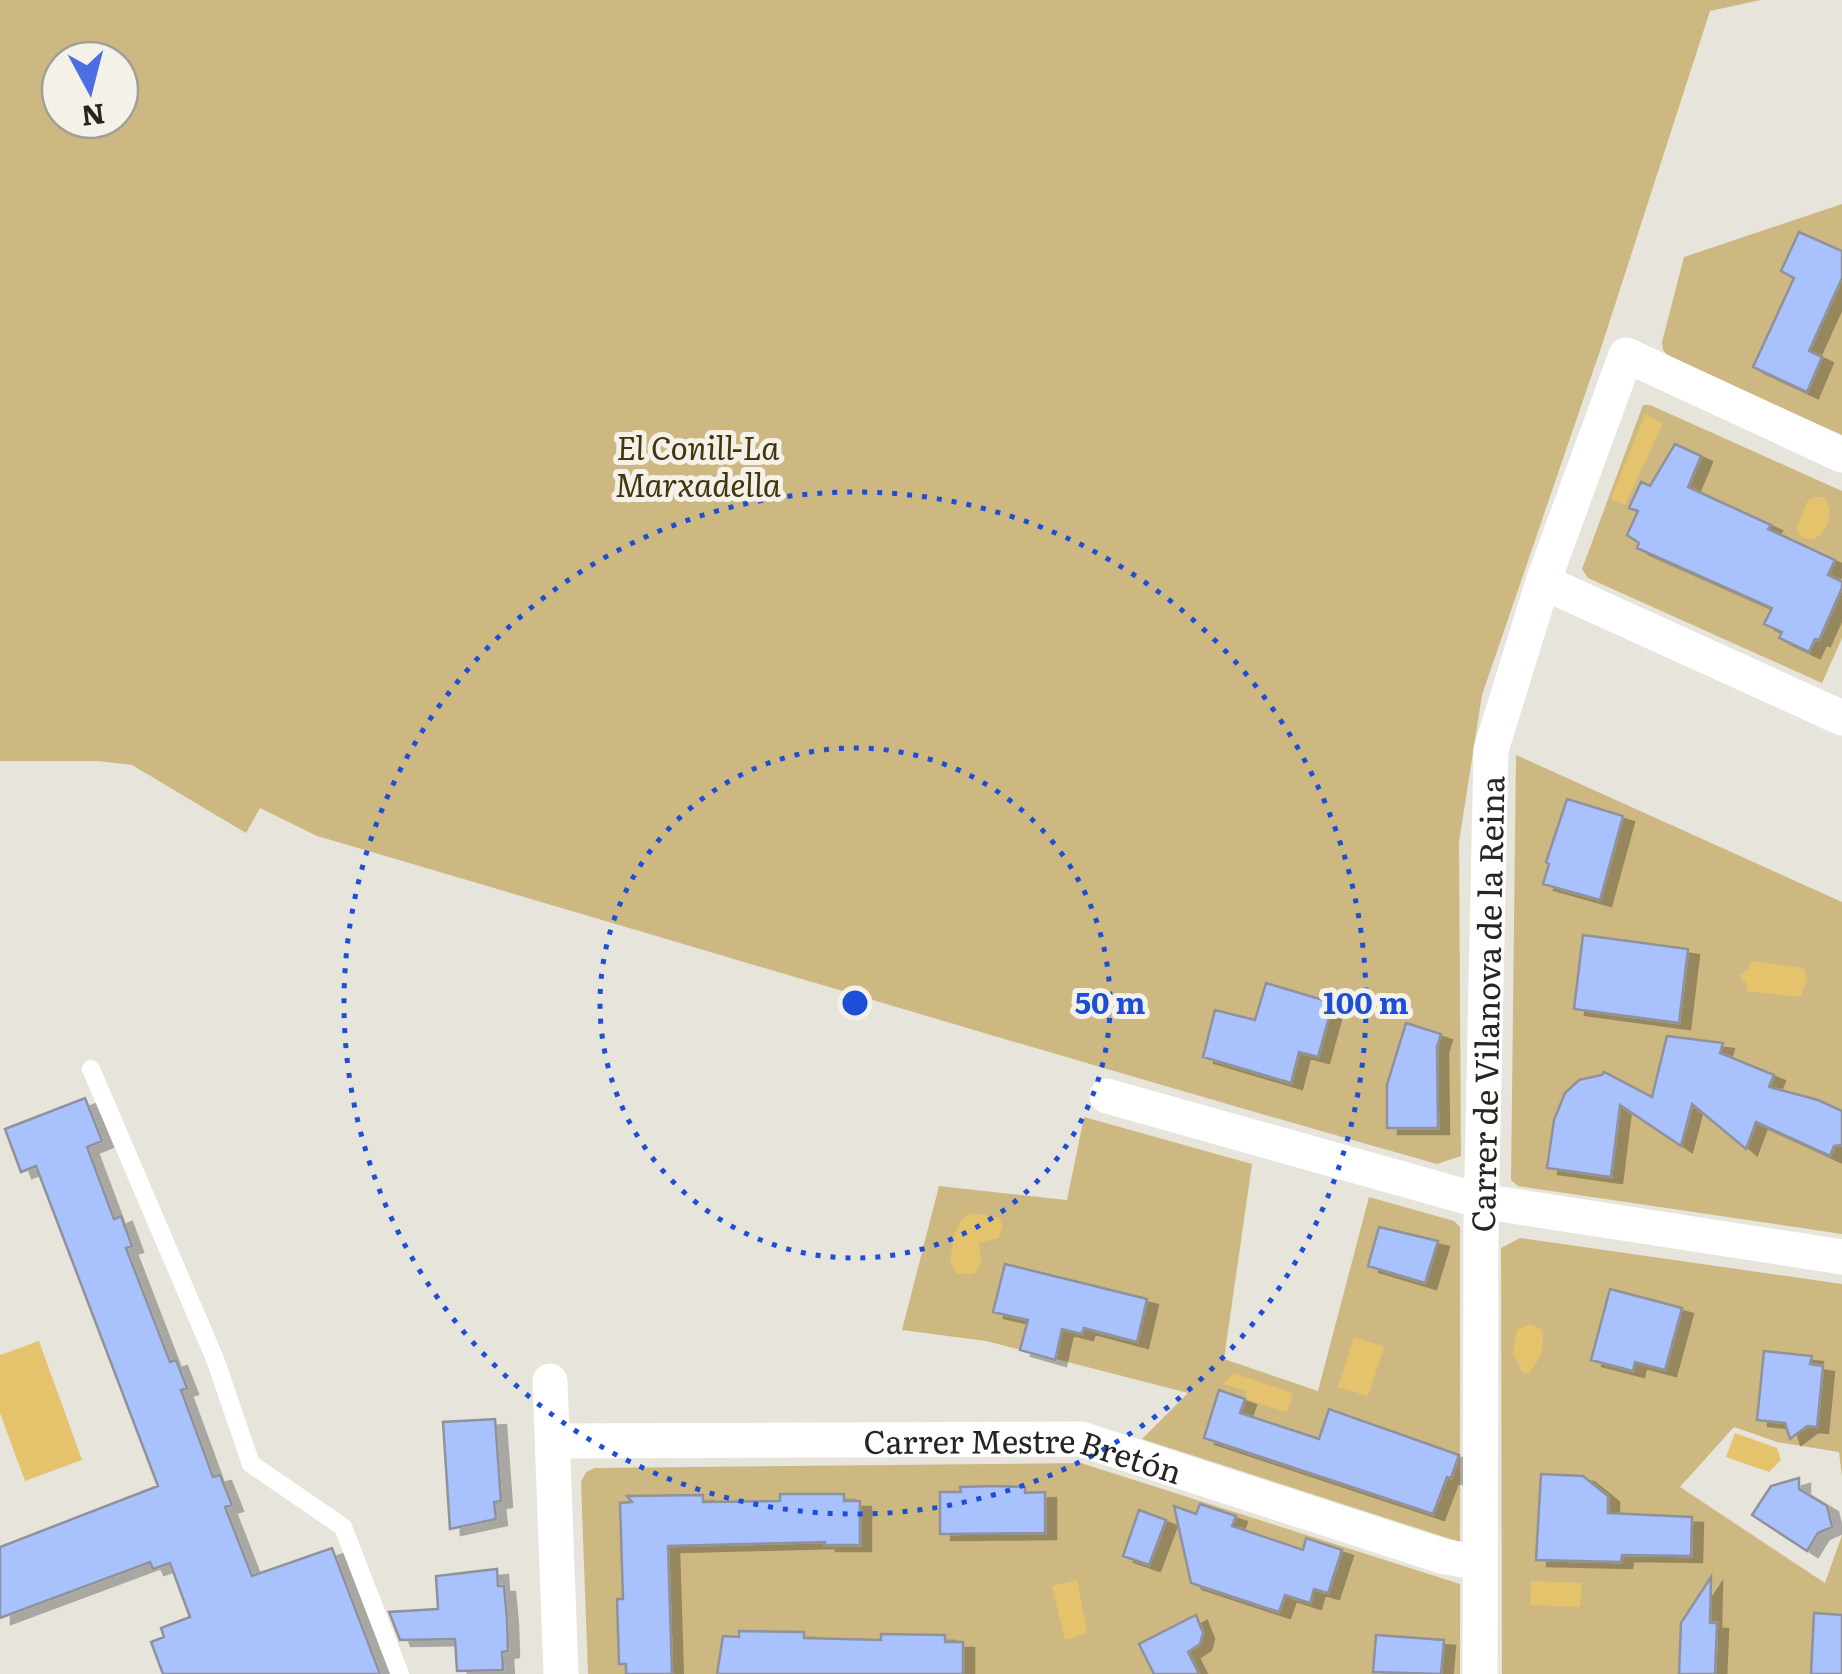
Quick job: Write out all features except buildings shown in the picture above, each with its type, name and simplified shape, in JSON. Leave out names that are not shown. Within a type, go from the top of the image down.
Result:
[{"type":"street","name":"Carrer de Vilanova de la Reina","points":[[1480,1674],[1482,1201],[1491,750],[1543,582],[1626,355],[1842,454]]},
{"type":"street","points":[[1543,582],[1842,718]]},
{"type":"street","points":[[1106,1096],[1482,1201],[1842,1257]]},
{"type":"street","points":[[550,1381],[561,1674]]},
{"type":"street","name":"Carrer Mestre Bretón","points":[[553,1441],[1081,1439],[1442,1556],[1479,1563]]},
{"type":"lane","points":[[91,1069],[214,1360],[251,1464],[343,1527],[400,1674]]},
{"type":"green space","name":"El Conill-La Marxadella","points":[[0,0],[1761,0],[1710,11],[1602,345],[1482,695],[1459,842],[1461,1156],[1437,1164],[1156,1083],[317,836],[260,808],[246,833],[132,765],[0,761]]},
{"type":"green space","points":[[1842,204],[1842,435],[1669,357],[1662,342],[1684,257]]},
{"type":"green space","points":[[1643,405],[1842,491],[1842,638],[1822,683],[1588,578],[1582,569]]},
{"type":"green space","points":[[1516,755],[1842,902],[1842,1234],[1518,1186],[1511,1180]]},
{"type":"green space","points":[[1084,1117],[1252,1164],[1224,1359],[1318,1391],[1369,1197],[1454,1221],[1460,1227],[1460,1542],[1142,1439],[1188,1393],[986,1341],[902,1330],[939,1186],[1067,1200]]},
{"type":"green space","points":[[1520,1238],[1842,1284],[1842,1476],[1839,1452],[1777,1442],[1734,1427],[1680,1487],[1825,1583],[1842,1535],[1842,1674],[1502,1674],[1501,1248]]},
{"type":"green space","points":[[1081,1463],[1460,1584],[1460,1674],[588,1674],[581,1482],[586,1472],[595,1468]]},
{"type":"shaded area","points":[[1645,414],[1663,423],[1625,505],[1611,499]]},
{"type":"shaded area","points":[[1823,497],[1829,515],[1823,532],[1810,540],[1796,530],[1807,502]]},
{"type":"shaded area","points":[[1751,961],[1804,968],[1807,977],[1801,997],[1747,991],[1747,984],[1739,976]]},
{"type":"shaded area","points":[[972,1213],[999,1218],[1003,1226],[998,1238],[979,1243],[981,1263],[974,1274],[957,1274],[950,1261],[954,1240],[961,1221]]},
{"type":"shaded area","points":[[1531,1324],[1541,1329],[1543,1341],[1539,1359],[1528,1374],[1522,1372],[1513,1353],[1517,1330]]},
{"type":"shaded area","points":[[1354,1337],[1384,1347],[1368,1396],[1338,1387]]},
{"type":"shaded area","points":[[39,1341],[82,1460],[25,1481],[0,1413],[0,1355]]},
{"type":"shaded area","points":[[1234,1373],[1293,1393],[1287,1412],[1245,1399],[1247,1391],[1223,1384]]},
{"type":"shaded area","points":[[1735,1433],[1777,1448],[1781,1460],[1769,1472],[1726,1457]]},
{"type":"shaded area","points":[[1077,1580],[1087,1633],[1065,1640],[1052,1586]]},
{"type":"shaded area","points":[[1531,1581],[1582,1583],[1580,1607],[1530,1605]]}]
